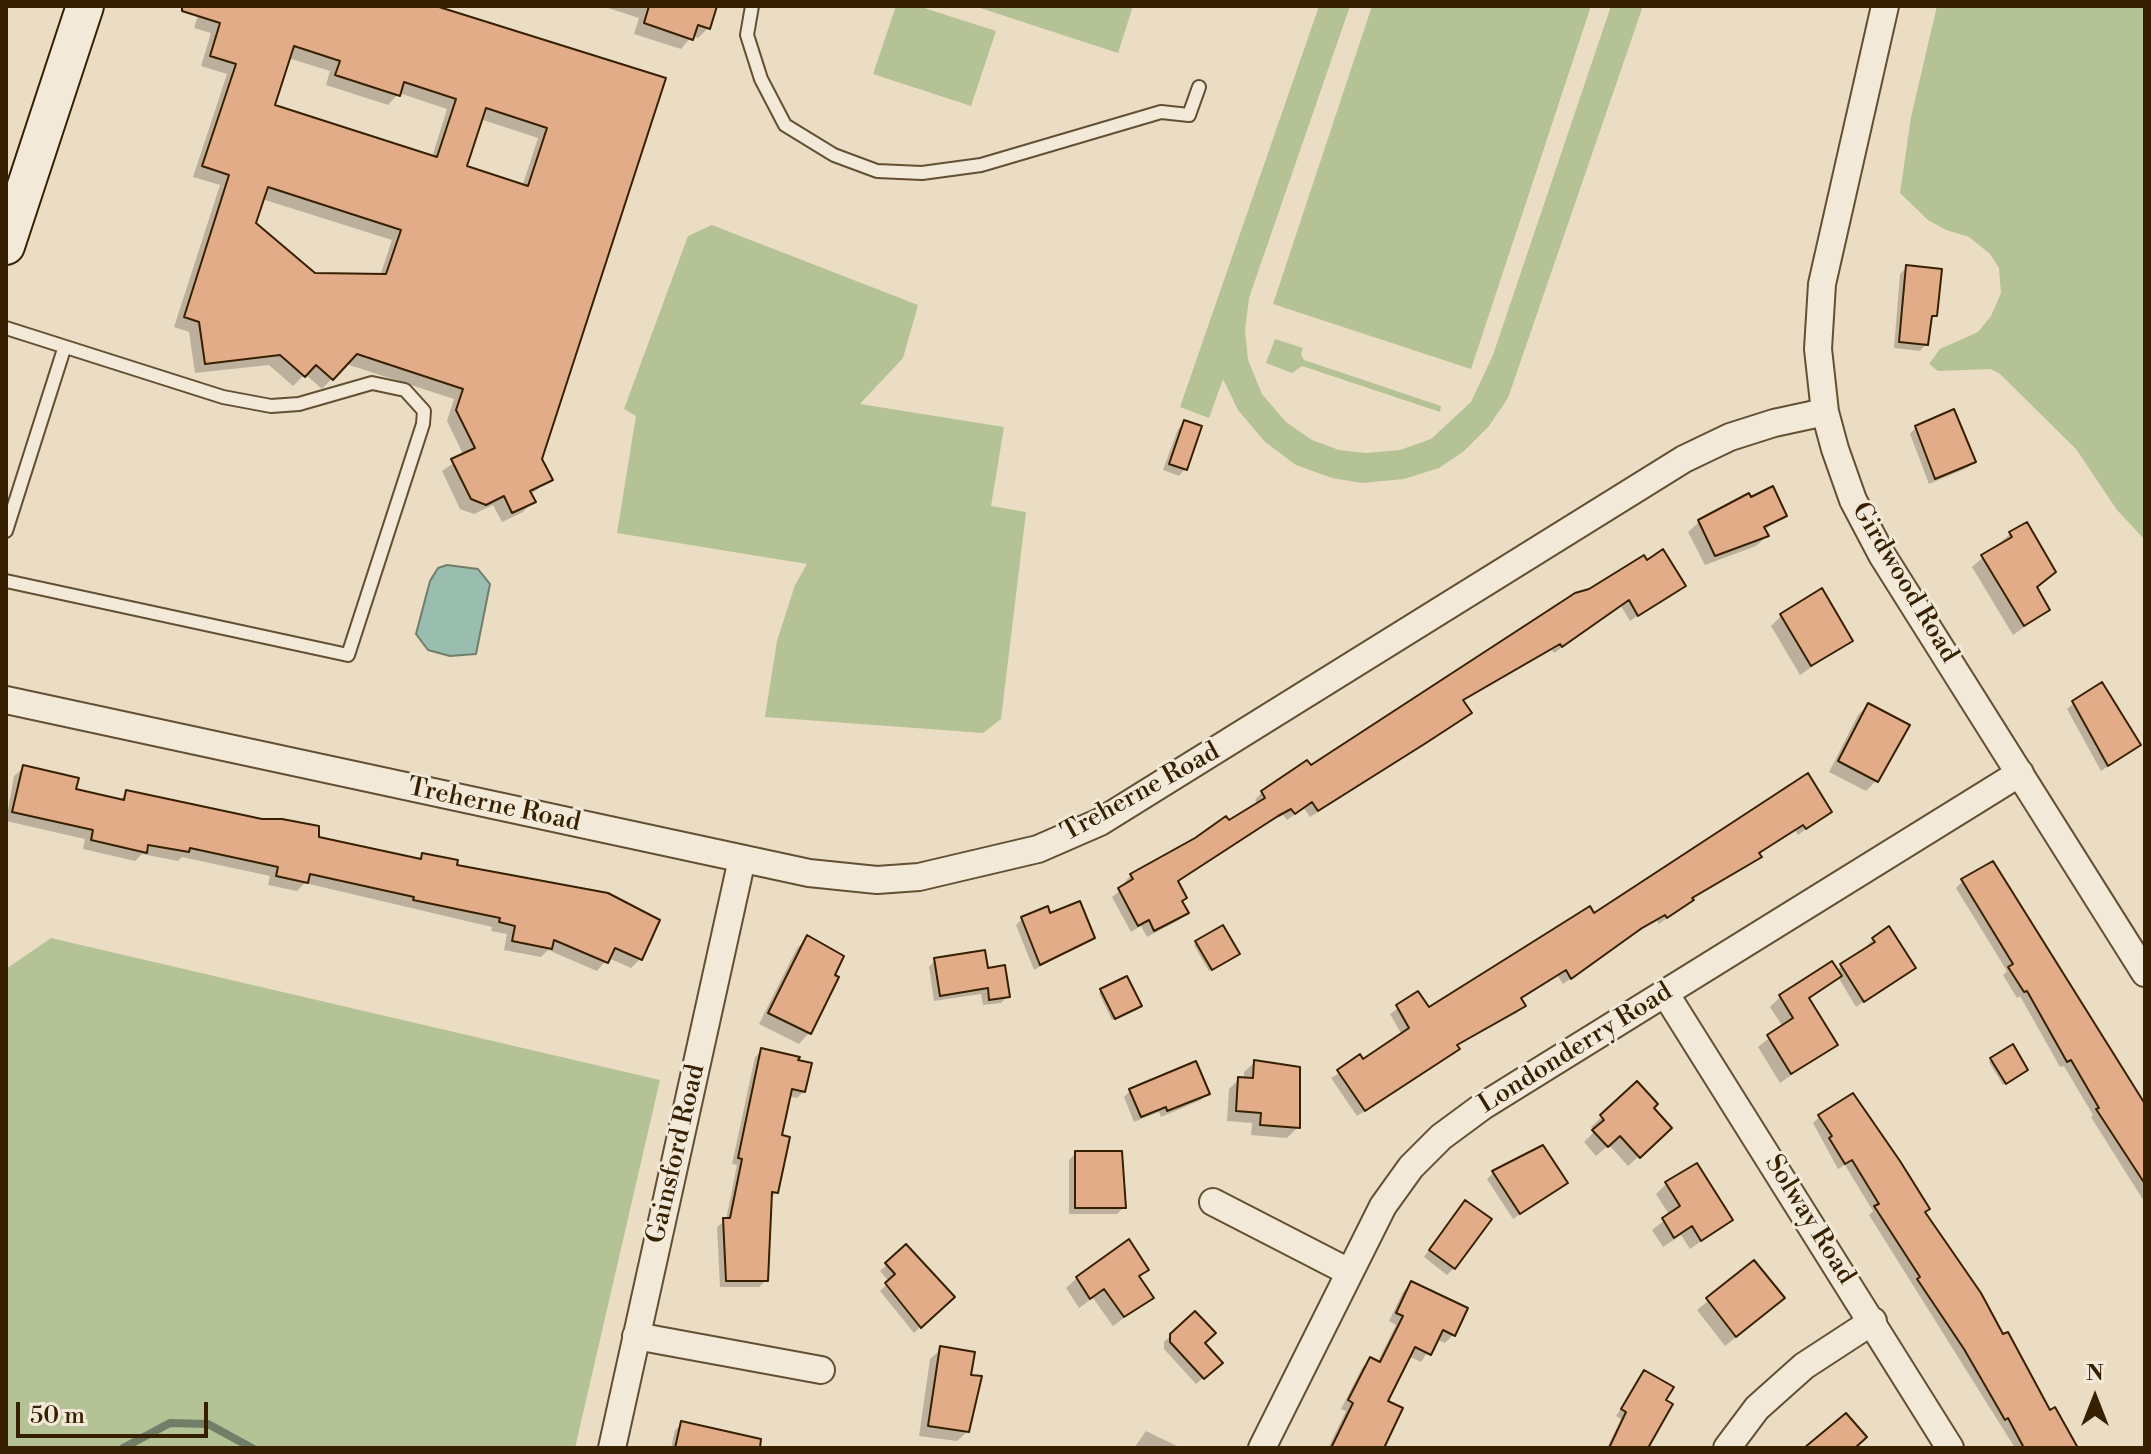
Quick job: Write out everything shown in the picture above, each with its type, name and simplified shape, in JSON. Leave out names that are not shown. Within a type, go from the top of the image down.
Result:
[{"type":"street","points":[[6,246],[85,6]]},
{"type":"street","name":"Girdwood Road","points":[[1885,6],[1822,284],[1818,349],[1825,412],[1853,500],[1882,555],[2145,973]]},
{"type":"street","name":"Treherne Road","points":[[6,700],[809,873],[877,880],[946,872],[1038,849],[1100,822],[1684,459],[1730,437],[1825,412]]},
{"type":"street","name":"Londonderry Road","points":[[1262,1448],[1383,1206],[1411,1167],[1441,1137],[1483,1106],[2020,773]]},
{"type":"street","name":"Gainsford Road","points":[[612,1448],[742,859]]},
{"type":"street","name":"Solway Road","points":[[1665,993],[1950,1448]]},
{"type":"street","points":[[1213,1202],[1349,1272]]},
{"type":"street","points":[[1727,1448],[1757,1408],[1804,1366],[1873,1321]]},
{"type":"street","points":[[636,1336],[821,1370]]},
{"type":"lane","points":[[752,6],[747,35],[761,79],[785,125],[834,155],[877,171],[922,173],[981,165],[1161,112],[1189,115],[1199,87]]},
{"type":"lane","points":[[6,328],[64,349],[223,397],[271,406],[299,404],[372,383],[405,390],[424,411],[423,424],[348,655],[6,581]]},
{"type":"lane","points":[[6,531],[64,349]]},
{"type":"shaded area","points":[[896,6],[918,6],[996,31],[971,106],[873,74]]},
{"type":"shaded area","points":[[974,6],[1133,6],[1118,53]]},
{"type":"shaded area","points":[[1319,6],[1350,6],[1249,298],[1245,330],[1248,360],[1262,394],[1286,422],[1312,440],[1339,450],[1366,453],[1400,450],[1431,439],[1471,402],[1493,355],[1611,6],[1643,6],[1508,398],[1489,426],[1464,451],[1439,468],[1404,479],[1362,483],[1332,478],[1296,465],[1265,442],[1238,410],[1223,379],[1209,418],[1180,407]]},
{"type":"shaded area","points":[[1372,6],[1591,6],[1471,369],[1273,304]]},
{"type":"shaded area","points":[[1937,6],[2145,6],[2145,540],[2117,510],[2076,449],[2000,374],[1991,369],[1938,371],[1929,364],[1940,349],[1978,332],[1991,316],[2001,293],[1999,268],[1990,254],[1969,237],[1928,220],[1900,193],[1911,117]]},
{"type":"shaded area","points":[[712,225],[918,305],[903,358],[860,404],[1004,427],[991,506],[1026,512],[1001,719],[983,733],[765,717],[777,641],[795,585],[807,564],[617,533],[636,416],[624,409],[688,236]]},
{"type":"shaded area","points":[[1275,339],[1303,348],[1301,355],[1304,360],[1441,406],[1440,412],[1302,366],[1292,373],[1266,363]]},
{"type":"shaded area","points":[[447,565],[478,569],[490,584],[476,654],[450,656],[428,650],[416,634],[430,581],[438,568]]},
{"type":"shaded area","points":[[51,938],[660,1080],[575,1448],[6,1448],[6,969]]},
{"type":"building","points":[[182,6],[436,6],[666,78],[542,459],[553,480],[530,491],[536,502],[512,513],[504,496],[486,505],[471,499],[451,459],[475,448],[456,410],[463,389],[357,354],[333,380],[316,365],[305,377],[280,355],[205,364],[199,322],[184,317],[229,175],[202,166],[236,64],[210,56],[220,23],[182,11]],"holes":[[[294,46],[340,61],[335,75],[400,96],[404,82],[456,99],[437,157],[275,105]],[[486,108],[547,128],[528,186],[467,166]],[[268,187],[401,230],[386,274],[315,273],[256,223]]]},
{"type":"building","points":[[649,6],[717,6],[710,29],[698,25],[693,40],[644,23]]},
{"type":"building","points":[[1906,265],[1942,269],[1937,316],[1932,316],[1928,345],[1899,342]]},
{"type":"building","points":[[1954,409],[1976,462],[1935,479],[1915,426]]},
{"type":"building","points":[[1184,420],[1202,426],[1187,470],[1169,464]]},
{"type":"building","points":[[1773,486],[1787,516],[1764,527],[1769,536],[1715,556],[1698,520],[1749,493],[1751,497]]},
{"type":"building","points":[[2027,522],[2056,572],[2037,587],[2050,610],[2024,626],[1981,555],[2012,537],[2009,532]]},
{"type":"building","points":[[1663,549],[1686,586],[1638,616],[1629,600],[1562,647],[1560,644],[1463,700],[1472,713],[1426,743],[1318,811],[1312,802],[1295,814],[1291,809],[1278,816],[1178,881],[1187,898],[1182,901],[1189,913],[1154,931],[1149,920],[1138,926],[1118,888],[1133,879],[1130,874],[1195,838],[1226,816],[1229,820],[1265,798],[1261,791],[1307,760],[1311,765],[1575,593],[1589,589],[1644,555],[1647,560]]},
{"type":"building","points":[[1822,588],[1853,641],[1811,666],[1780,614]]},
{"type":"building","points":[[2102,682],[2141,745],[2108,766],[2072,701]]},
{"type":"building","points":[[1868,703],[1910,725],[1878,782],[1838,761]]},
{"type":"building","points":[[23,765],[79,778],[76,789],[124,800],[126,790],[262,819],[282,819],[319,826],[319,837],[421,859],[422,853],[458,860],[457,865],[608,893],[660,920],[642,960],[615,948],[608,963],[554,940],[552,949],[512,941],[515,926],[499,922],[500,918],[413,900],[414,897],[310,874],[308,883],[276,876],[278,867],[190,848],[189,852],[148,845],[147,853],[91,840],[93,830],[12,812]]},
{"type":"building","points":[[1808,773],[1832,812],[1806,829],[1803,825],[1759,853],[1762,857],[1692,898],[1694,900],[1667,918],[1665,915],[1642,928],[1571,979],[1566,970],[1521,998],[1526,1006],[1457,1045],[1460,1049],[1365,1111],[1337,1070],[1360,1054],[1363,1059],[1409,1028],[1396,1005],[1418,991],[1429,1007],[1590,906],[1594,913]]},
{"type":"building","points":[[1993,861],[2145,1104],[2145,1184],[2096,1109],[2099,1108],[2071,1060],[2067,1062],[2027,991],[2024,992],[2008,967],[2013,964],[1961,879]]},
{"type":"building","points":[[1080,901],[1095,938],[1040,965],[1021,917],[1048,906],[1050,913]]},
{"type":"building","points":[[1223,925],[1240,954],[1212,970],[1195,941]]},
{"type":"building","points":[[1889,926],[1916,968],[1864,1002],[1840,964],[1875,942],[1872,938]]},
{"type":"building","points":[[807,935],[844,956],[835,975],[839,977],[811,1034],[768,1013]]},
{"type":"building","points":[[985,950],[988,968],[1005,965],[1010,997],[989,1000],[988,988],[940,996],[934,958]]},
{"type":"building","points":[[1832,961],[1842,976],[1809,998],[1838,1045],[1791,1074],[1767,1035],[1793,1018],[1779,995]]},
{"type":"building","points":[[1127,976],[1142,1006],[1115,1019],[1100,989]]},
{"type":"building","points":[[2013,1044],[2028,1070],[2006,1084],[1990,1058]]},
{"type":"building","points":[[761,1048],[812,1063],[805,1092],[792,1089],[782,1135],[790,1137],[778,1193],[772,1192],[768,1281],[726,1281],[723,1218],[730,1218],[742,1159],[738,1158]]},
{"type":"building","points":[[1254,1060],[1300,1067],[1300,1128],[1260,1125],[1261,1113],[1236,1111],[1238,1077],[1253,1078]]},
{"type":"building","points":[[1196,1061],[1210,1094],[1167,1111],[1166,1107],[1141,1117],[1129,1089]]},
{"type":"building","points":[[1637,1081],[1658,1104],[1654,1108],[1672,1128],[1640,1158],[1620,1136],[1608,1147],[1592,1130],[1604,1120],[1600,1115]]},
{"type":"building","points":[[1853,1093],[1930,1209],[1925,1212],[1981,1293],[2003,1334],[2008,1332],[2050,1410],[2055,1407],[2078,1448],[2024,1448],[2008,1418],[2005,1420],[1874,1206],[1879,1204],[1852,1160],[1845,1164],[1818,1115]]},
{"type":"building","points":[[1543,1145],[1568,1183],[1520,1214],[1492,1171]]},
{"type":"building","points":[[1075,1151],[1122,1151],[1126,1208],[1075,1208]]},
{"type":"building","points":[[1697,1163],[1733,1220],[1701,1241],[1692,1226],[1674,1238],[1662,1218],[1680,1206],[1665,1182]]},
{"type":"building","points":[[1465,1200],[1492,1219],[1455,1269],[1429,1250]]},
{"type":"building","points":[[1129,1239],[1149,1270],[1139,1276],[1154,1298],[1124,1317],[1104,1289],[1090,1299],[1076,1277]]},
{"type":"building","points":[[906,1244],[955,1297],[921,1328],[885,1283],[895,1274],[885,1263]]},
{"type":"building","points":[[1754,1260],[1785,1298],[1736,1337],[1706,1298]]},
{"type":"building","points":[[1411,1281],[1468,1308],[1455,1336],[1443,1330],[1431,1355],[1415,1347],[1388,1401],[1403,1408],[1384,1448],[1331,1448],[1353,1403],[1348,1400],[1370,1357],[1380,1362],[1403,1316],[1396,1313]]},
{"type":"building","points":[[1195,1311],[1216,1333],[1205,1343],[1223,1363],[1204,1379],[1170,1342],[1170,1334]]},
{"type":"building","points":[[940,1346],[975,1352],[971,1375],[982,1376],[969,1432],[928,1426]]},
{"type":"building","points":[[1644,1370],[1674,1387],[1666,1400],[1673,1404],[1648,1448],[1609,1448],[1626,1412],[1621,1409]]},
{"type":"building","points":[[1846,1413],[1867,1437],[1855,1448],[1804,1448]]},
{"type":"building","points":[[681,1421],[761,1439],[760,1448],[675,1448]]},
{"type":"waterway","points":[[123,1448],[170,1423],[208,1424],[252,1448]]}]
